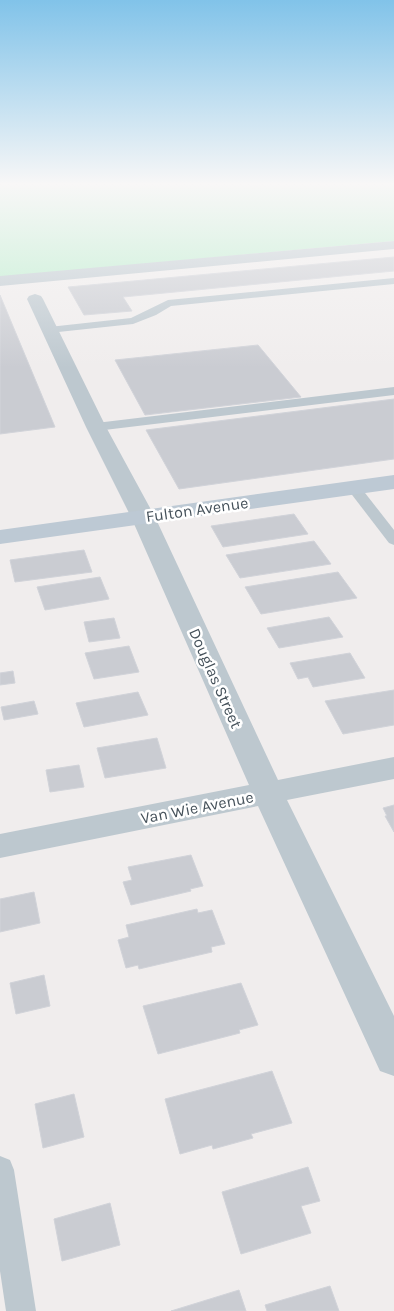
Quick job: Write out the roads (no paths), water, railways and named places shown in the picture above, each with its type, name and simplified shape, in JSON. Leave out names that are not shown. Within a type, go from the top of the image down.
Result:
[{"type":"street","points":[[0,281],[371,246]]},
{"type":"street","name":"Douglas Street","points":[[35,299],[96,427],[143,517],[268,792],[394,1058]]},
{"type":"street","name":"Fulton Avenue","points":[[0,537],[394,482]]},
{"type":"street","name":"Van Wie Avenue","points":[[0,846],[394,768]]},
{"type":"lane","points":[[50,330],[133,321],[152,313],[168,303],[394,281]]},
{"type":"lane","points":[[96,427],[394,391]]},
{"type":"lane","points":[[353,487],[394,540]]},
{"type":"lane","points":[[0,1170],[21,1311]]}]
